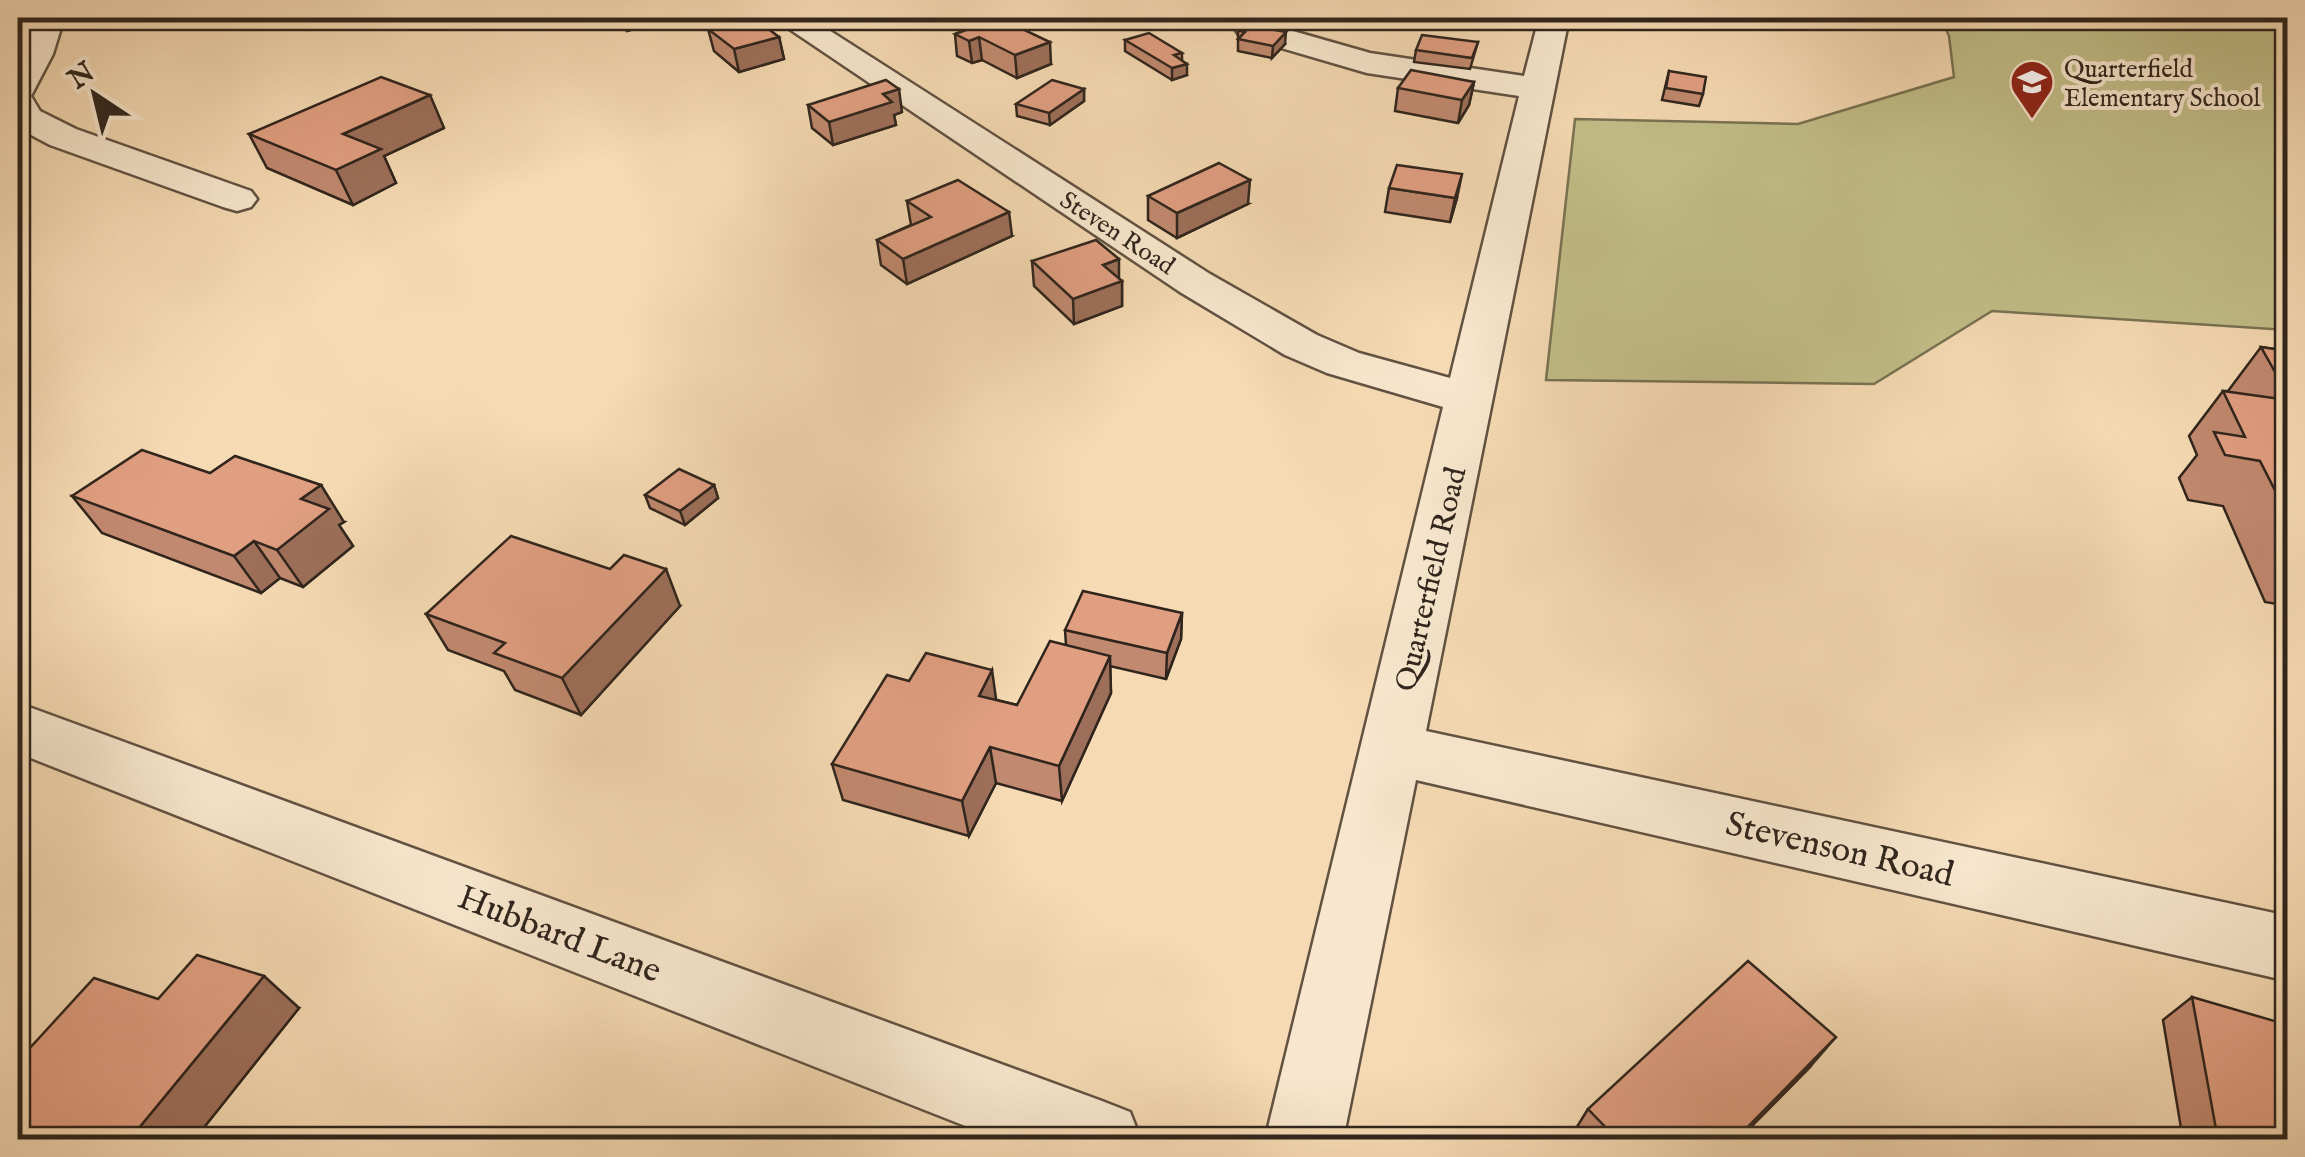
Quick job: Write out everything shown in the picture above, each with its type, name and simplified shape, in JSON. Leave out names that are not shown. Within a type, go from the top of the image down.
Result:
[{"type":"street","points":[[18,89],[48,18]]},
{"type":"street","name":"Steven Road","points":[[789,18],[1195,283],[1300,345],[1343,363],[1470,399]]},
{"type":"street","name":"Quarterfield Road","points":[[1304,1140],[1554,18]]},
{"type":"street","points":[[1250,30],[1367,63],[1539,89]]},
{"type":"street","points":[[18,102],[25,118],[63,137],[237,198]]},
{"type":"street","name":"Hubbard Lane","points":[[18,726],[1102,1140]]},
{"type":"street","name":"Stevenson Road","points":[[1392,749],[2288,949]]},
{"type":"shaded area","points":[[1941,18],[2287,18],[2287,330],[1992,311],[1874,384],[1546,380],[1575,119],[1798,124],[1954,77],[1949,36]]},
{"type":"building","points":[[750,18],[779,37],[734,49],[708,29]]},
{"type":"building","points":[[999,18],[1050,42],[1015,55],[979,37],[969,41],[955,34]]},
{"type":"building","points":[[1244,24],[1286,32],[1273,46],[1238,39],[1245,32],[1238,30]]},
{"type":"building","points":[[1149,33],[1182,53],[1174,55],[1187,64],[1172,68],[1125,40]]},
{"type":"building","points":[[1422,35],[1478,42],[1472,58],[1416,50]]},
{"type":"building","points":[[1411,70],[1474,82],[1462,100],[1398,88]]},
{"type":"building","points":[[1669,71],[1706,77],[1703,94],[1666,88]]},
{"type":"building","points":[[381,77],[430,95],[343,134],[381,149],[336,170],[249,134]]},
{"type":"building","points":[[886,80],[899,89],[883,94],[892,102],[829,122],[808,105]]},
{"type":"building","points":[[1052,80],[1084,89],[1049,113],[1016,104]]},
{"type":"building","points":[[1219,163],[1250,180],[1177,213],[1148,196]]},
{"type":"building","points":[[1397,165],[1462,174],[1455,198],[1389,188]]},
{"type":"building","points":[[958,180],[1009,212],[903,259],[877,240],[931,217],[907,201]]},
{"type":"building","points":[[1096,240],[1119,259],[1103,265],[1122,281],[1073,299],[1032,261]]},
{"type":"building","points":[[2261,347],[2288,351],[2288,395]]},
{"type":"building","points":[[2223,391],[2288,400],[2288,516],[2260,461],[2225,455],[2214,432],[2245,437]]},
{"type":"building","points":[[142,450],[210,473],[235,456],[321,485],[301,499],[329,509],[277,550],[254,541],[234,556],[72,496]]},
{"type":"building","points":[[679,469],[714,485],[680,511],[645,495]]},
{"type":"building","points":[[511,536],[610,569],[624,555],[666,569],[562,678],[494,653],[505,643],[426,614]]},
{"type":"building","points":[[1083,591],[1182,613],[1167,653],[1065,630]]},
{"type":"building","points":[[1050,641],[1110,656],[1059,766],[990,747],[962,801],[832,764],[887,675],[909,681],[926,653],[992,670],[979,696],[1017,705]]},
{"type":"building","points":[[197,955],[264,976],[129,1140],[60,1140],[18,1125],[18,1061],[94,978],[158,999]]},
{"type":"building","points":[[1748,961],[1836,1037],[1735,1140],[1618,1140],[1588,1109]]},
{"type":"building","points":[[2192,997],[2288,1025],[2288,1140],[2218,1140]]},
{"type":"place","name":"Quarterfield Elementary School","points":[[2032,120]]}]
